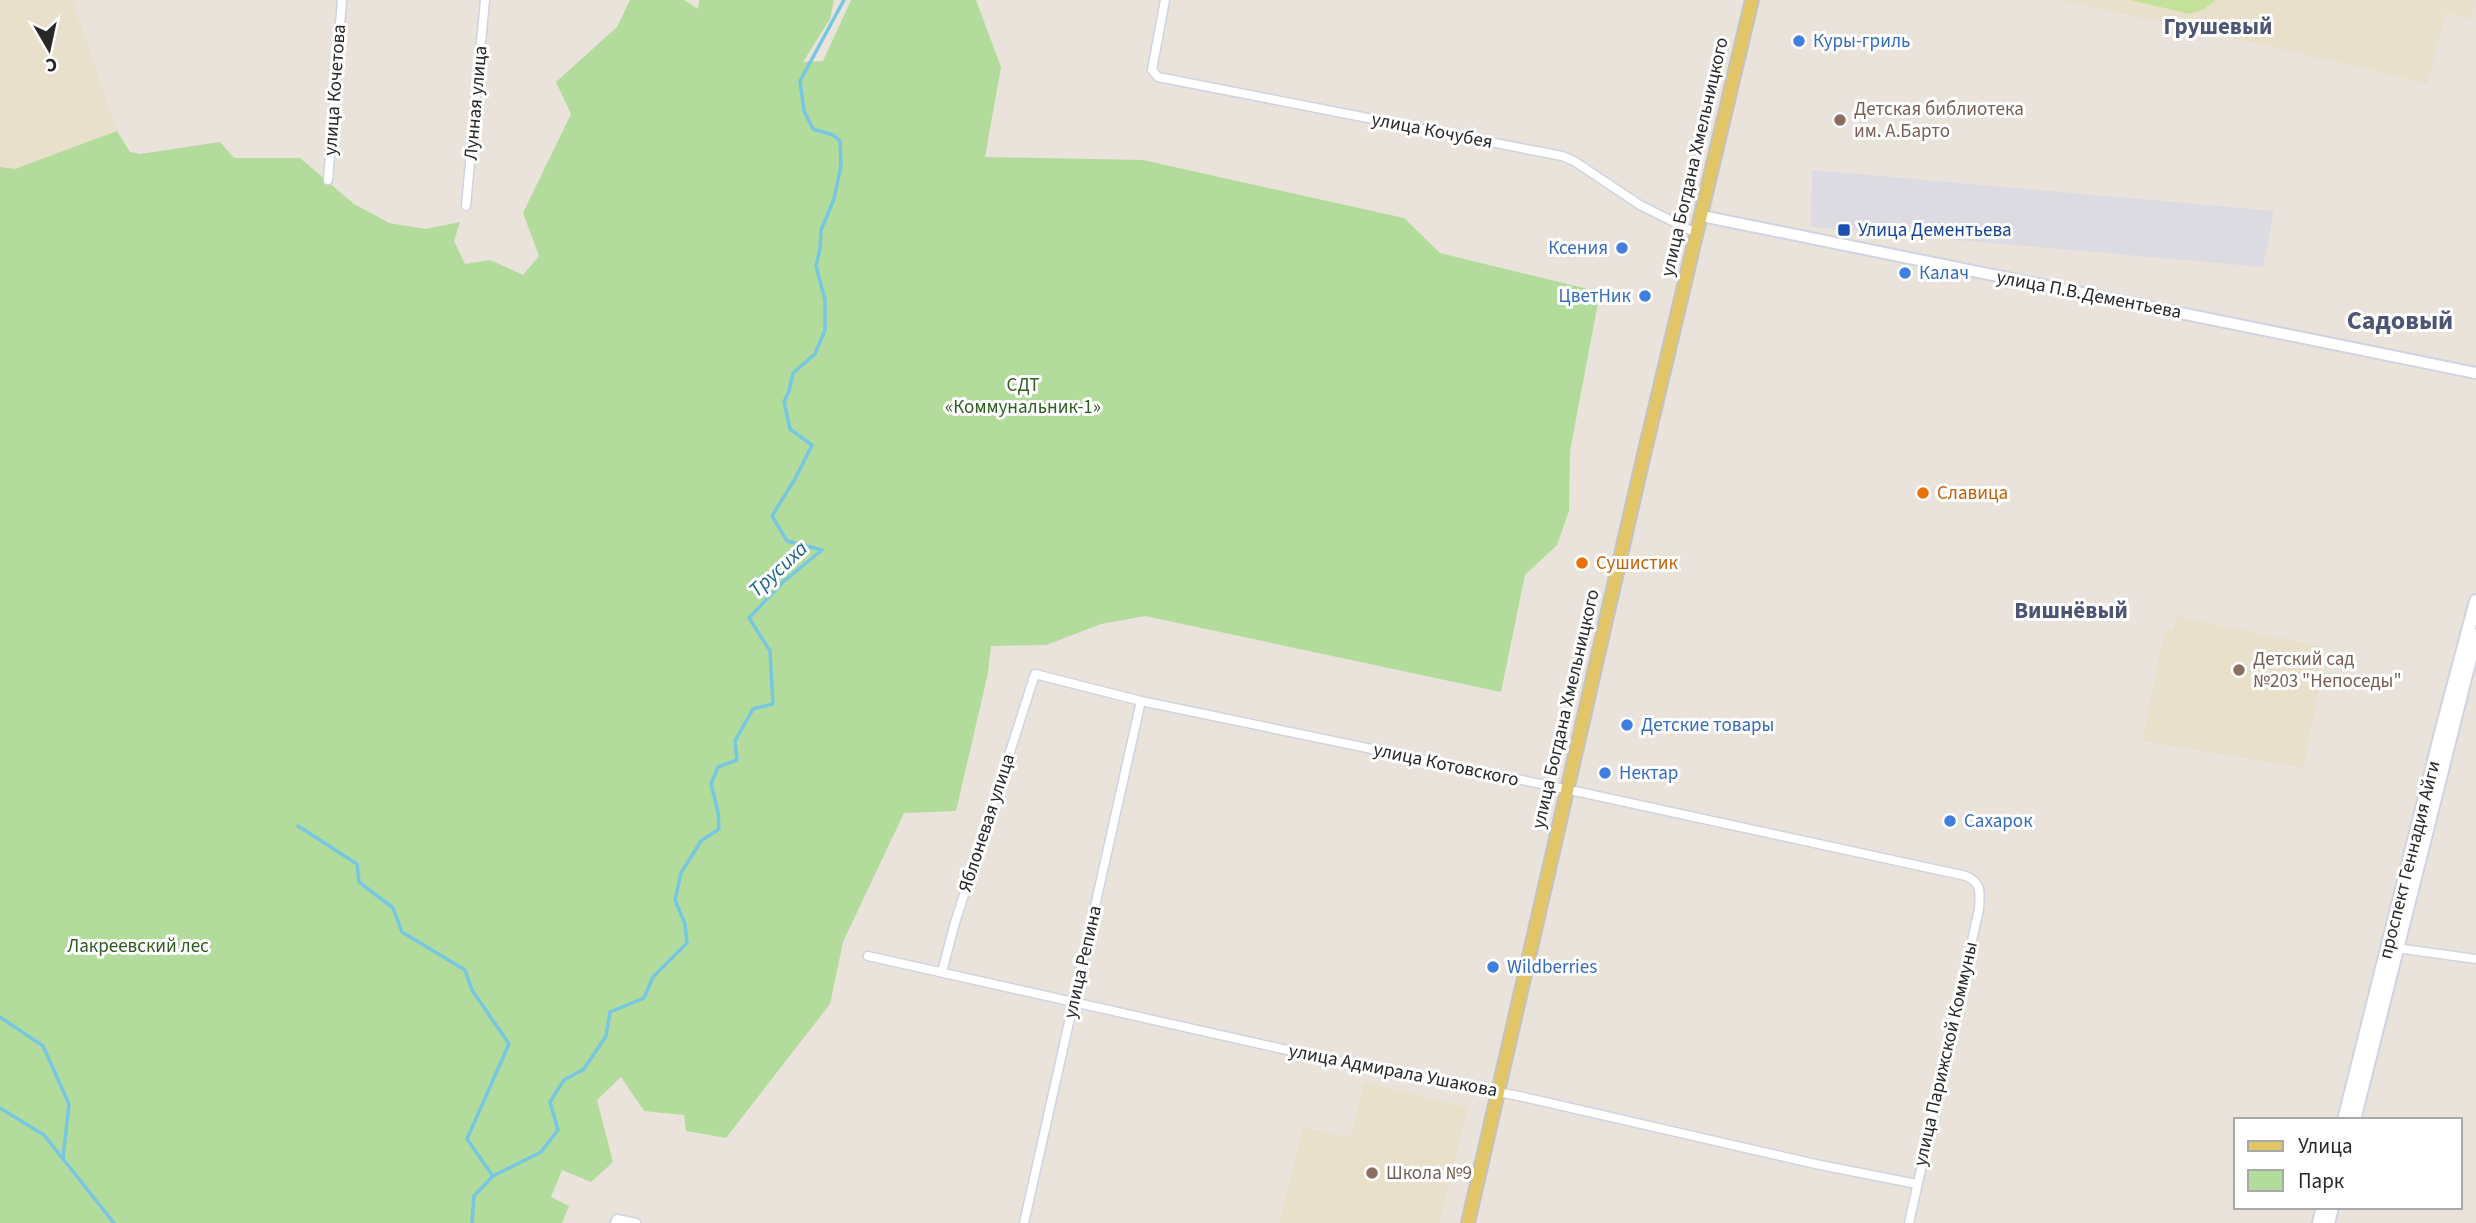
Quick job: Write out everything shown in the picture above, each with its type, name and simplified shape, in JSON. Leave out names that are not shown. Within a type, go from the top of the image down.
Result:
[{"type":"main road","name":"улица Богдана Хмельницкого","points":[[1468,1223],[1639,476],[1752,0]]},
{"type":"main road","name":"проспект Геннадия Айги","points":[[2354,1118],[2443,724],[2476,601]]},
{"type":"main road","name":"проспект Геннадия Айги","points":[[2345,1118],[2475,640]]},
{"type":"street","name":"улица Кочетова","points":[[328,180],[342,0]]},
{"type":"street","name":"Лунная улица","points":[[466,206],[485,0]]},
{"type":"street","name":"улица Кочубея","points":[[1165,0],[1152,70],[1158,77],[1562,156],[1574,161],[1640,205],[1698,234]]},
{"type":"street","name":"улица П.В.Дементьева","points":[[1702,215],[2476,373]]},
{"type":"street","name":"улица Котовского","points":[[1035,674],[1141,701],[1952,873],[1975,880],[1979,885]]},
{"type":"street","name":"Яблоневая улица","points":[[942,972],[954,926],[1035,674]]},
{"type":"street","name":"улица Репина","points":[[1024,1223],[1141,701]]},
{"type":"street","name":"улица Парижской Коммуны","points":[[1909,1223],[1979,909],[1979,885]]},
{"type":"street","points":[[2393,948],[2476,960]]},
{"type":"street","name":"улица Адмирала Ушакова","points":[[868,957],[1354,1065],[1497,1092],[1820,1165],[1917,1184]]},
{"type":"street","points":[[616,1221],[636,1223]]},
{"type":"shaded area","points":[[0,0],[72,0],[117,131],[15,169],[0,167]]},
{"type":"shaded area","points":[[2060,0],[2476,0],[2471,19],[2445,13],[2427,84]]},
{"type":"shaded area","points":[[1812,170],[2274,211],[2263,267],[1811,227]]},
{"type":"shaded area","name":"Детский сад №203 \"Непоседы\"","points":[[2176,616],[2324,647],[2318,694],[2303,768],[2142,741],[2165,629],[2173,631]]},
{"type":"shaded area","name":"Школа №9","points":[[1364,1082],[1468,1107],[1440,1223],[1279,1223],[1303,1127],[1350,1138]]},
{"type":"green space","points":[[630,0],[684,0],[698,9],[699,0],[834,0],[830,19],[803,62],[823,61],[851,0],[976,0],[1001,67],[985,157],[1143,160],[1404,218],[1440,253],[1600,292],[1570,451],[1569,511],[1557,545],[1525,575],[1501,692],[1145,616],[1101,624],[1046,645],[991,646],[988,673],[956,811],[904,813],[843,942],[830,1004],[726,1138],[686,1131],[684,1115],[644,1111],[621,1077],[597,1100],[613,1162],[591,1182],[562,1170],[551,1197],[569,1206],[562,1223],[0,1223],[0,167],[15,169],[117,131],[130,152],[140,154],[220,142],[234,158],[300,158],[354,204],[389,223],[425,229],[460,222],[454,241],[465,264],[490,260],[523,275],[539,256],[523,213],[571,114],[556,82],[617,27]]},
{"type":"green space","points":[[2130,0],[2216,0],[2204,9],[2190,14]]},
{"type":"waterway","name":"Трусиха","points":[[472,1223],[474,1196],[493,1176],[541,1152],[558,1130],[550,1102],[564,1080],[584,1069],[606,1036],[610,1012],[644,998],[653,977],[687,943],[685,924],[675,900],[681,873],[701,841],[719,829],[711,784],[718,767],[737,760],[735,741],[753,709],[773,704],[770,651],[749,618],[783,582],[822,550],[787,541],[772,516],[812,445],[790,429],[784,402],[793,373],[815,354],[825,330],[825,300],[816,266],[821,230],[834,199],[841,166],[840,141],[833,135],[813,129],[804,111],[800,81],[844,0]]},
{"type":"waterway","points":[[298,826],[357,864],[359,882],[393,908],[402,932],[465,970],[472,990],[509,1044],[467,1139],[493,1176]]},
{"type":"waterway","points":[[0,1017],[43,1046],[69,1104],[63,1158]]},
{"type":"waterway","points":[[0,1108],[44,1135],[114,1223]]},
{"type":"place","name":"Куры-гриль","points":[[1799,41]]},
{"type":"place","name":"Детская библиотека им. А.Барто","points":[[1840,120]]},
{"type":"place","name":"Улица Дементьева","points":[[1844,230]]},
{"type":"place","name":"Ксения","points":[[1622,248]]},
{"type":"place","name":"Калач","points":[[1905,273]]},
{"type":"place","name":"ЦветНик","points":[[1645,296]]},
{"type":"place","name":"Славица","points":[[1923,493]]},
{"type":"place","name":"Сушистик","points":[[1582,563]]},
{"type":"place","name":"Детский сад №203 \"Непоседы\"","points":[[2239,670]]},
{"type":"place","name":"Детские товары","points":[[1627,725]]},
{"type":"place","name":"Нектар","points":[[1605,773]]},
{"type":"place","name":"Сахарок","points":[[1950,821]]},
{"type":"place","name":"Wildberries","points":[[1493,967]]},
{"type":"place","name":"Школа №9","points":[[1372,1173]]},
{"type":"district","name":"Грушевый","points":[[2218,26]]},
{"type":"district","name":"Садовый","points":[[2400,320]]},
{"type":"district","name":"Вишнёвый","points":[[2071,610]]},
{"type":"park label","name":"СДТ «Коммунальник-1»","points":[[1023,396]]},
{"type":"park label","name":"Лакреевский лес","points":[[138,946]]}]
